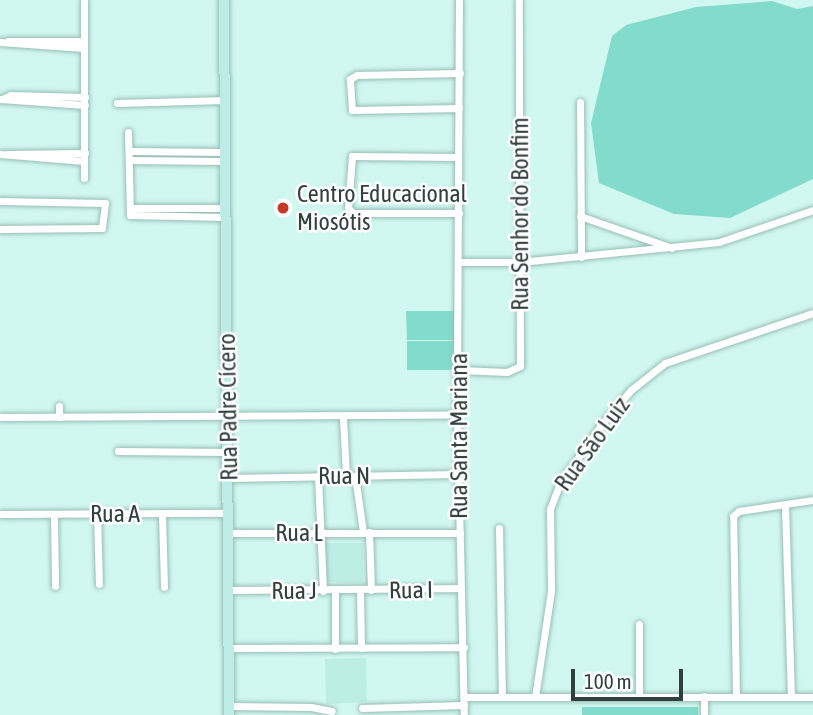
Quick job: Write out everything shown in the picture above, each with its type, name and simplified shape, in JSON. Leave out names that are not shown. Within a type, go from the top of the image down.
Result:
[{"type":"street","points":[[84,0],[84,178]]},
{"type":"street","name":"Rua Padre Cícero","points":[[224,0],[229,711]]},
{"type":"street","name":"Rua Santa Mariana","points":[[459,0],[460,370],[457,415],[464,715]]},
{"type":"street","name":"Rua Senhor do Bonfim","points":[[460,370],[507,372],[520,366],[519,0]]},
{"type":"street","points":[[2,42],[84,45]]},
{"type":"street","points":[[458,108],[352,110],[350,79],[357,75],[460,73]]},
{"type":"street","points":[[1,99],[85,101]]},
{"type":"street","points":[[117,103],[225,100]]},
{"type":"street","points":[[580,102],[581,257]]},
{"type":"street","points":[[128,132],[130,208],[133,216],[226,212]]},
{"type":"street","points":[[1,154],[84,157]]},
{"type":"street","points":[[129,155],[225,157]]},
{"type":"street","points":[[458,157],[355,155],[348,158],[348,208],[353,213],[459,213]]},
{"type":"street","points":[[0,201],[105,204],[102,228],[0,229]]},
{"type":"street","points":[[459,262],[520,262],[673,248],[734,239],[813,210]]},
{"type":"street","points":[[580,216],[673,248]]},
{"type":"street","name":"Rua São Luiz","points":[[534,697],[551,591],[550,509],[559,483],[631,390],[665,363],[813,313]]},
{"type":"street","points":[[59,406],[59,416]]},
{"type":"street","points":[[0,417],[158,412],[227,417],[457,415]]},
{"type":"street","points":[[342,418],[351,476],[366,532],[371,590]]},
{"type":"street","points":[[118,451],[228,452]]},
{"type":"street","name":"Rua N","points":[[228,478],[459,474]]},
{"type":"street","points":[[318,475],[323,591]]},
{"type":"street","points":[[736,697],[732,519],[739,510],[785,506],[813,500]]},
{"type":"street","points":[[785,506],[791,697]]},
{"type":"street","name":"Rua A","points":[[1,514],[229,513]]},
{"type":"street","points":[[54,514],[55,586]]},
{"type":"street","points":[[97,514],[99,584]]},
{"type":"street","points":[[162,514],[164,587]]},
{"type":"street","points":[[499,528],[502,697]]},
{"type":"street","name":"Rua L","points":[[229,533],[460,533]]},
{"type":"street","name":"Rua I","points":[[360,590],[461,588]]},
{"type":"street","name":"Rua J","points":[[228,590],[360,590]]},
{"type":"street","points":[[360,590],[361,648]]},
{"type":"street","points":[[335,591],[335,649]]},
{"type":"street","points":[[639,624],[639,697]]},
{"type":"street","points":[[228,648],[464,647]]},
{"type":"street","points":[[704,696],[704,715]]},
{"type":"street","points":[[362,708],[502,697],[813,697]]},
{"type":"street","points":[[229,711],[311,706],[332,711]]},
{"type":"shaded area","points":[[325,543],[363,543],[363,583],[326,582]]},
{"type":"shaded area","points":[[366,658],[367,702],[326,704],[325,659]]},
{"type":"green space","points":[[772,1],[797,9],[813,6],[813,179],[730,218],[674,214],[599,183],[591,123],[612,36],[626,25],[696,7]]},
{"type":"green space","points":[[406,311],[459,311],[459,340],[407,340]]},
{"type":"green space","points":[[407,341],[459,341],[459,370],[407,370]]},
{"type":"green space","points":[[582,707],[698,707],[698,715],[582,715]]},
{"type":"place","name":"Centro Educacional Miosótis","points":[[283,208]]}]
